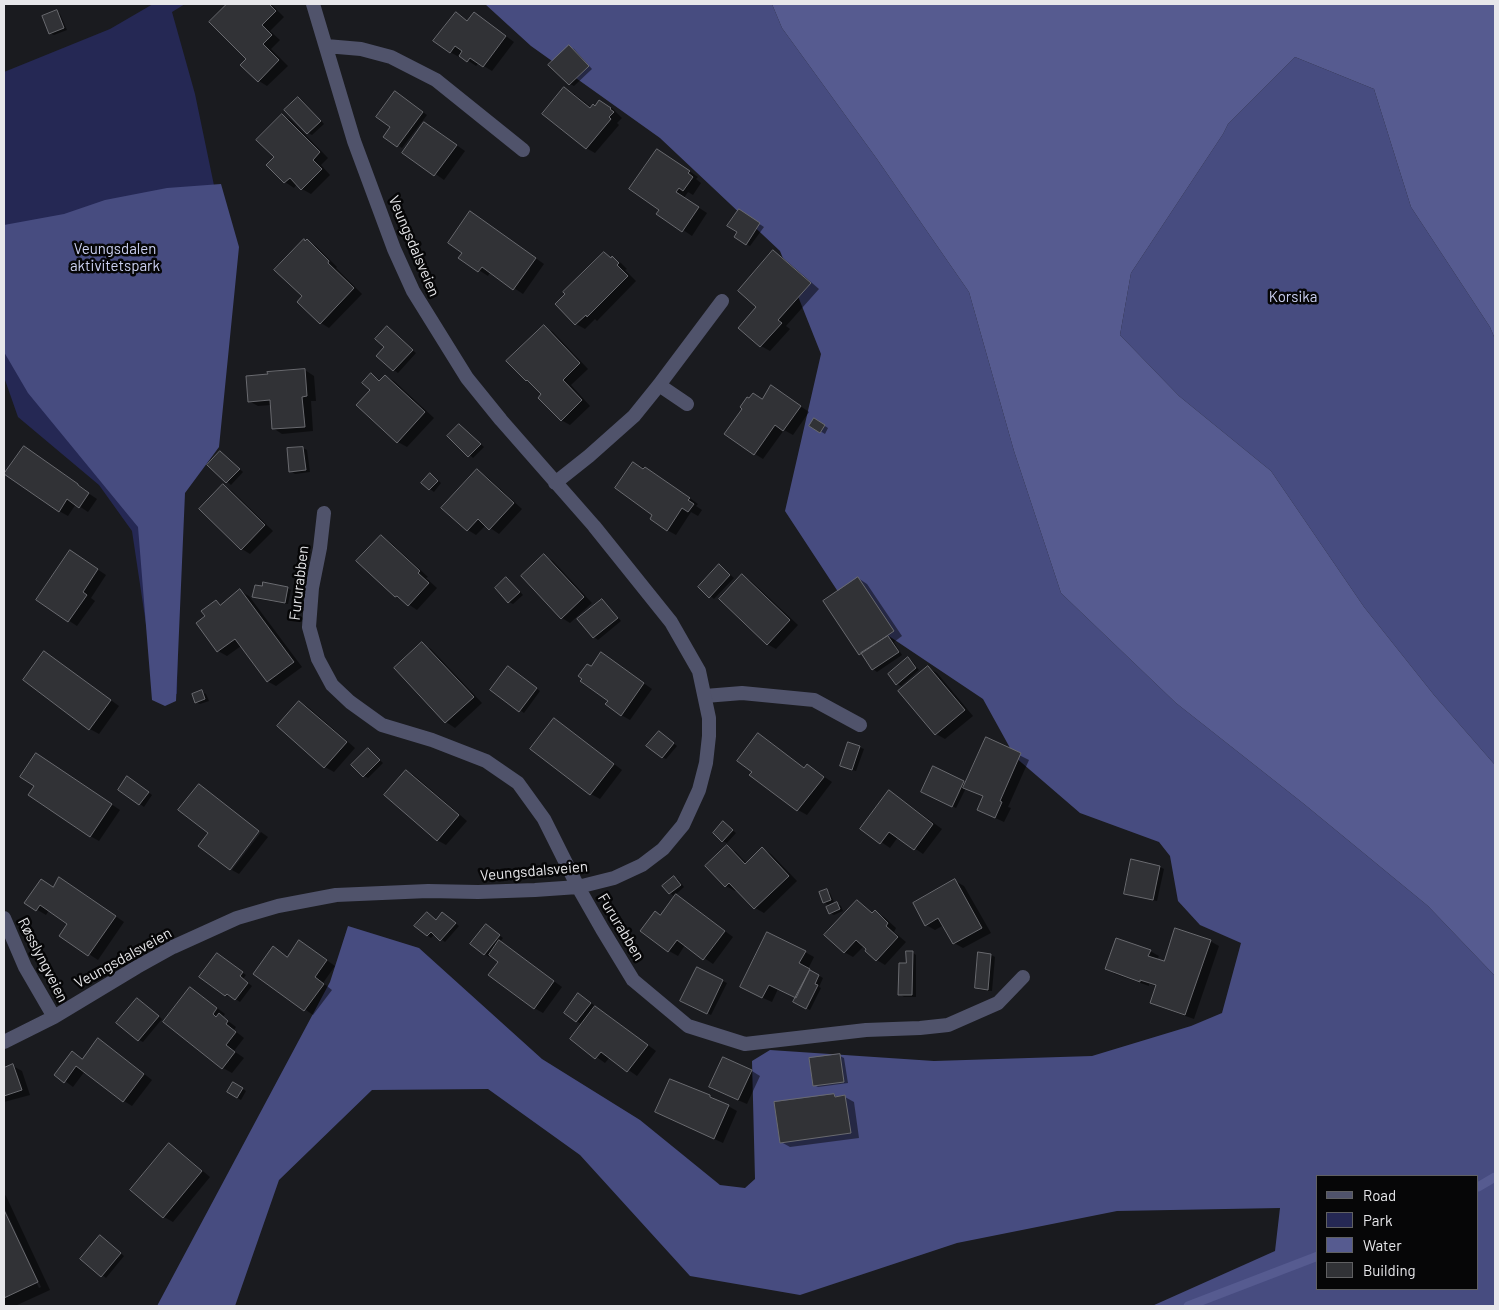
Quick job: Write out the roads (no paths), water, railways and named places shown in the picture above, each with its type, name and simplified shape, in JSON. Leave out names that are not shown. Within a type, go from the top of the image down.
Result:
[{"type":"street","name":"Veungsdalsveien","points":[[4,1042],[54,1016],[174,947],[237,918],[278,906],[336,895],[371,892],[487,892],[578,887],[614,878],[642,865],[663,849],[683,825],[699,790],[706,764],[709,718],[699,671],[671,622],[594,526],[555,483],[467,378],[413,291],[394,249],[354,141],[313,4]]},
{"type":"street","points":[[326,46],[361,49],[391,57],[436,80],[523,150]]},
{"type":"street","points":[[555,483],[634,416],[722,301]]},
{"type":"street","points":[[659,385],[687,404]]},
{"type":"street","name":"Fururabben","points":[[324,513],[320,548],[312,588],[309,627],[318,659],[332,685],[350,702],[382,725],[432,740],[486,761],[518,783],[544,819],[578,887],[634,980],[688,1026],[745,1044],[811,1038],[866,1030],[948,1025],[998,1003],[1023,977]]},
{"type":"street","points":[[705,696],[742,693],[814,700],[860,726]]},
{"type":"street","name":"Røsslyngveien","points":[[4,918],[25,967],[54,1016]]},
{"type":"water","points":[[772,4],[1495,4],[1495,339],[1490,327],[1411,207],[1374,89],[1295,57],[1228,124],[1131,273],[1120,335],[1179,396],[1271,471],[1364,607],[1434,695],[1495,765],[1495,976],[1428,906],[1304,804],[1176,703],[1061,593],[1014,451],[969,292],[877,159],[782,28]]},
{"type":"waterway","points":[[1479,1186],[1495,1177]]},
{"type":"waterway","points":[[1188,1306],[1316,1257]]},
{"type":"park label","name":"Veungsdalen aktivitetspark","points":[[115,258]]},
{"type":"park label","name":"Korsika","points":[[1293,297]]}]
